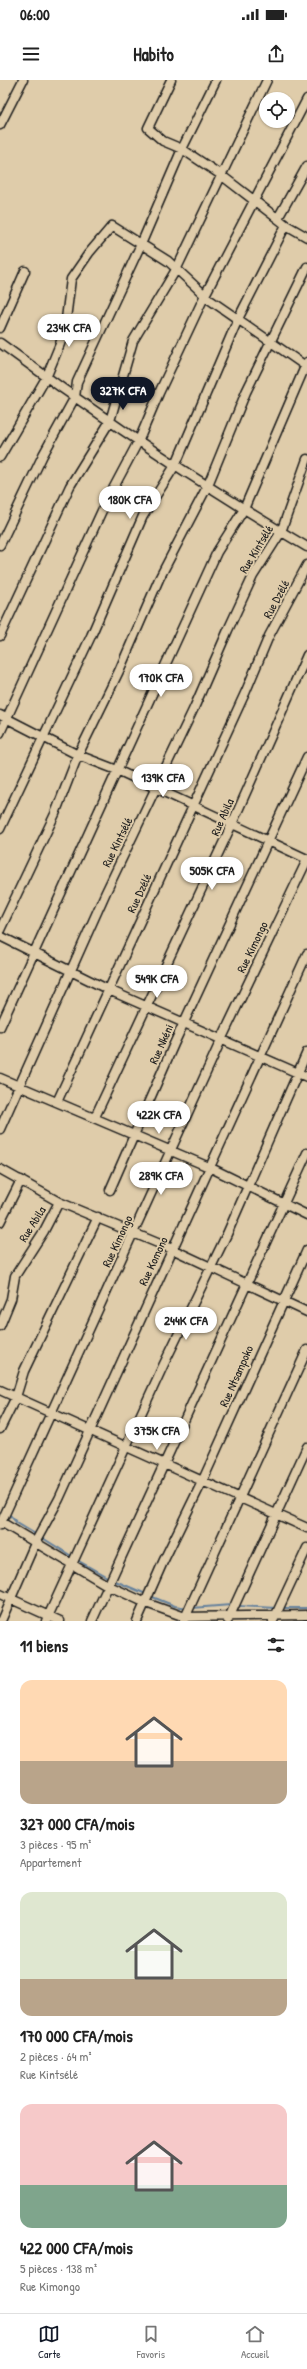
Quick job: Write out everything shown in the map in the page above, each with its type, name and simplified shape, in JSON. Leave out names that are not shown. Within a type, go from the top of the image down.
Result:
[{"type":"street","points":[[0,125],[23,80]]},
{"type":"street","points":[[171,80],[148,128],[163,140],[182,149],[221,175],[286,224],[307,237]]},
{"type":"street","points":[[0,545],[43,455],[75,397],[77,382],[142,242],[182,149],[216,80]]},
{"type":"street","points":[[0,636],[70,486],[110,421],[133,341],[177,268],[267,80]]},
{"type":"street","points":[[0,733],[4,717],[25,676],[105,504],[139,440],[159,393],[205,295],[307,99]]},
{"type":"street","points":[[278,218],[307,166]]},
{"type":"street","points":[[0,829],[91,636],[143,516],[176,464],[238,319],[286,224]]},
{"type":"street","points":[[0,457],[46,378],[66,327],[71,279],[89,253],[112,226],[142,242],[177,268],[205,295],[306,365],[244,509],[217,552],[116,770],[0,1027]]},
{"type":"street","points":[[0,930],[55,814],[78,755],[119,671],[159,579],[208,485],[246,392],[307,267]]},
{"type":"street","points":[[0,328],[25,271]]},
{"type":"street","points":[[0,343],[46,378],[110,421],[244,509],[307,547]]},
{"type":"street","name":"Rue Kintsélé","points":[[0,1129],[72,971],[106,892],[157,788],[253,576],[281,532],[307,459]]},
{"type":"street","name":"Rue Dzélé","points":[[57,1102],[246,691],[269,636],[307,565]]},
{"type":"street","name":"Rue Abila","points":[[95,1117],[232,824],[307,655]]},
{"type":"street","points":[[4,717],[44,736],[78,755],[157,788],[307,860]]},
{"type":"street","name":"Rue Nkéni","points":[[110,1190],[185,1022],[307,757]]},
{"type":"street","name":"Rue Kimongo","points":[[1,1523],[221,1040],[307,860]]},
{"type":"street","points":[[0,936],[35,952],[109,990],[185,1022],[259,1058],[307,1077]]},
{"type":"street","name":"Rue Komono","points":[[0,1621],[36,1541],[58,1499],[307,954]]},
{"type":"street","points":[[47,1618],[210,1267],[307,1052]]},
{"type":"street","points":[[0,1078],[95,1117],[209,1167],[307,1215]]},
{"type":"street","points":[[92,1621],[107,1585],[248,1284],[307,1153]]},
{"type":"street","points":[[0,1170],[21,1180],[59,1202],[172,1249],[307,1312]]},
{"type":"street","points":[[0,1222],[21,1180]]},
{"type":"street","name":"Rue Abila","points":[[0,1326],[11,1299],[15,1276],[44,1231],[59,1202]]},
{"type":"street","points":[[0,1428],[16,1397],[24,1371],[98,1217]]},
{"type":"street","name":"Rue Ntsampoko","points":[[137,1621],[146,1603],[162,1562],[202,1482],[307,1250]]},
{"type":"street","points":[[185,1619],[307,1350]]},
{"type":"street","points":[[0,1390],[88,1431],[307,1528]]},
{"type":"street","points":[[229,1619],[307,1447]]},
{"type":"street","points":[[1,1523],[36,1541],[107,1585],[185,1619],[275,1618],[307,1615]]},
{"type":"street","points":[[275,1618],[307,1548]]},
{"type":"street","points":[[0,1594],[47,1618],[60,1621]]},
{"type":"waterway","points":[[8,1513],[17,1523],[37,1535]]},
{"type":"waterway","points":[[41,1537],[73,1557]]},
{"type":"waterway","points":[[77,1560],[109,1578]]},
{"type":"waterway","points":[[113,1580],[146,1594]]},
{"type":"waterway","points":[[150,1596],[175,1606],[188,1608]]},
{"type":"waterway","points":[[192,1608],[231,1605]]},
{"type":"waterway","points":[[238,1606],[277,1608]]},
{"type":"waterway","points":[[282,1608],[307,1608]]}]
